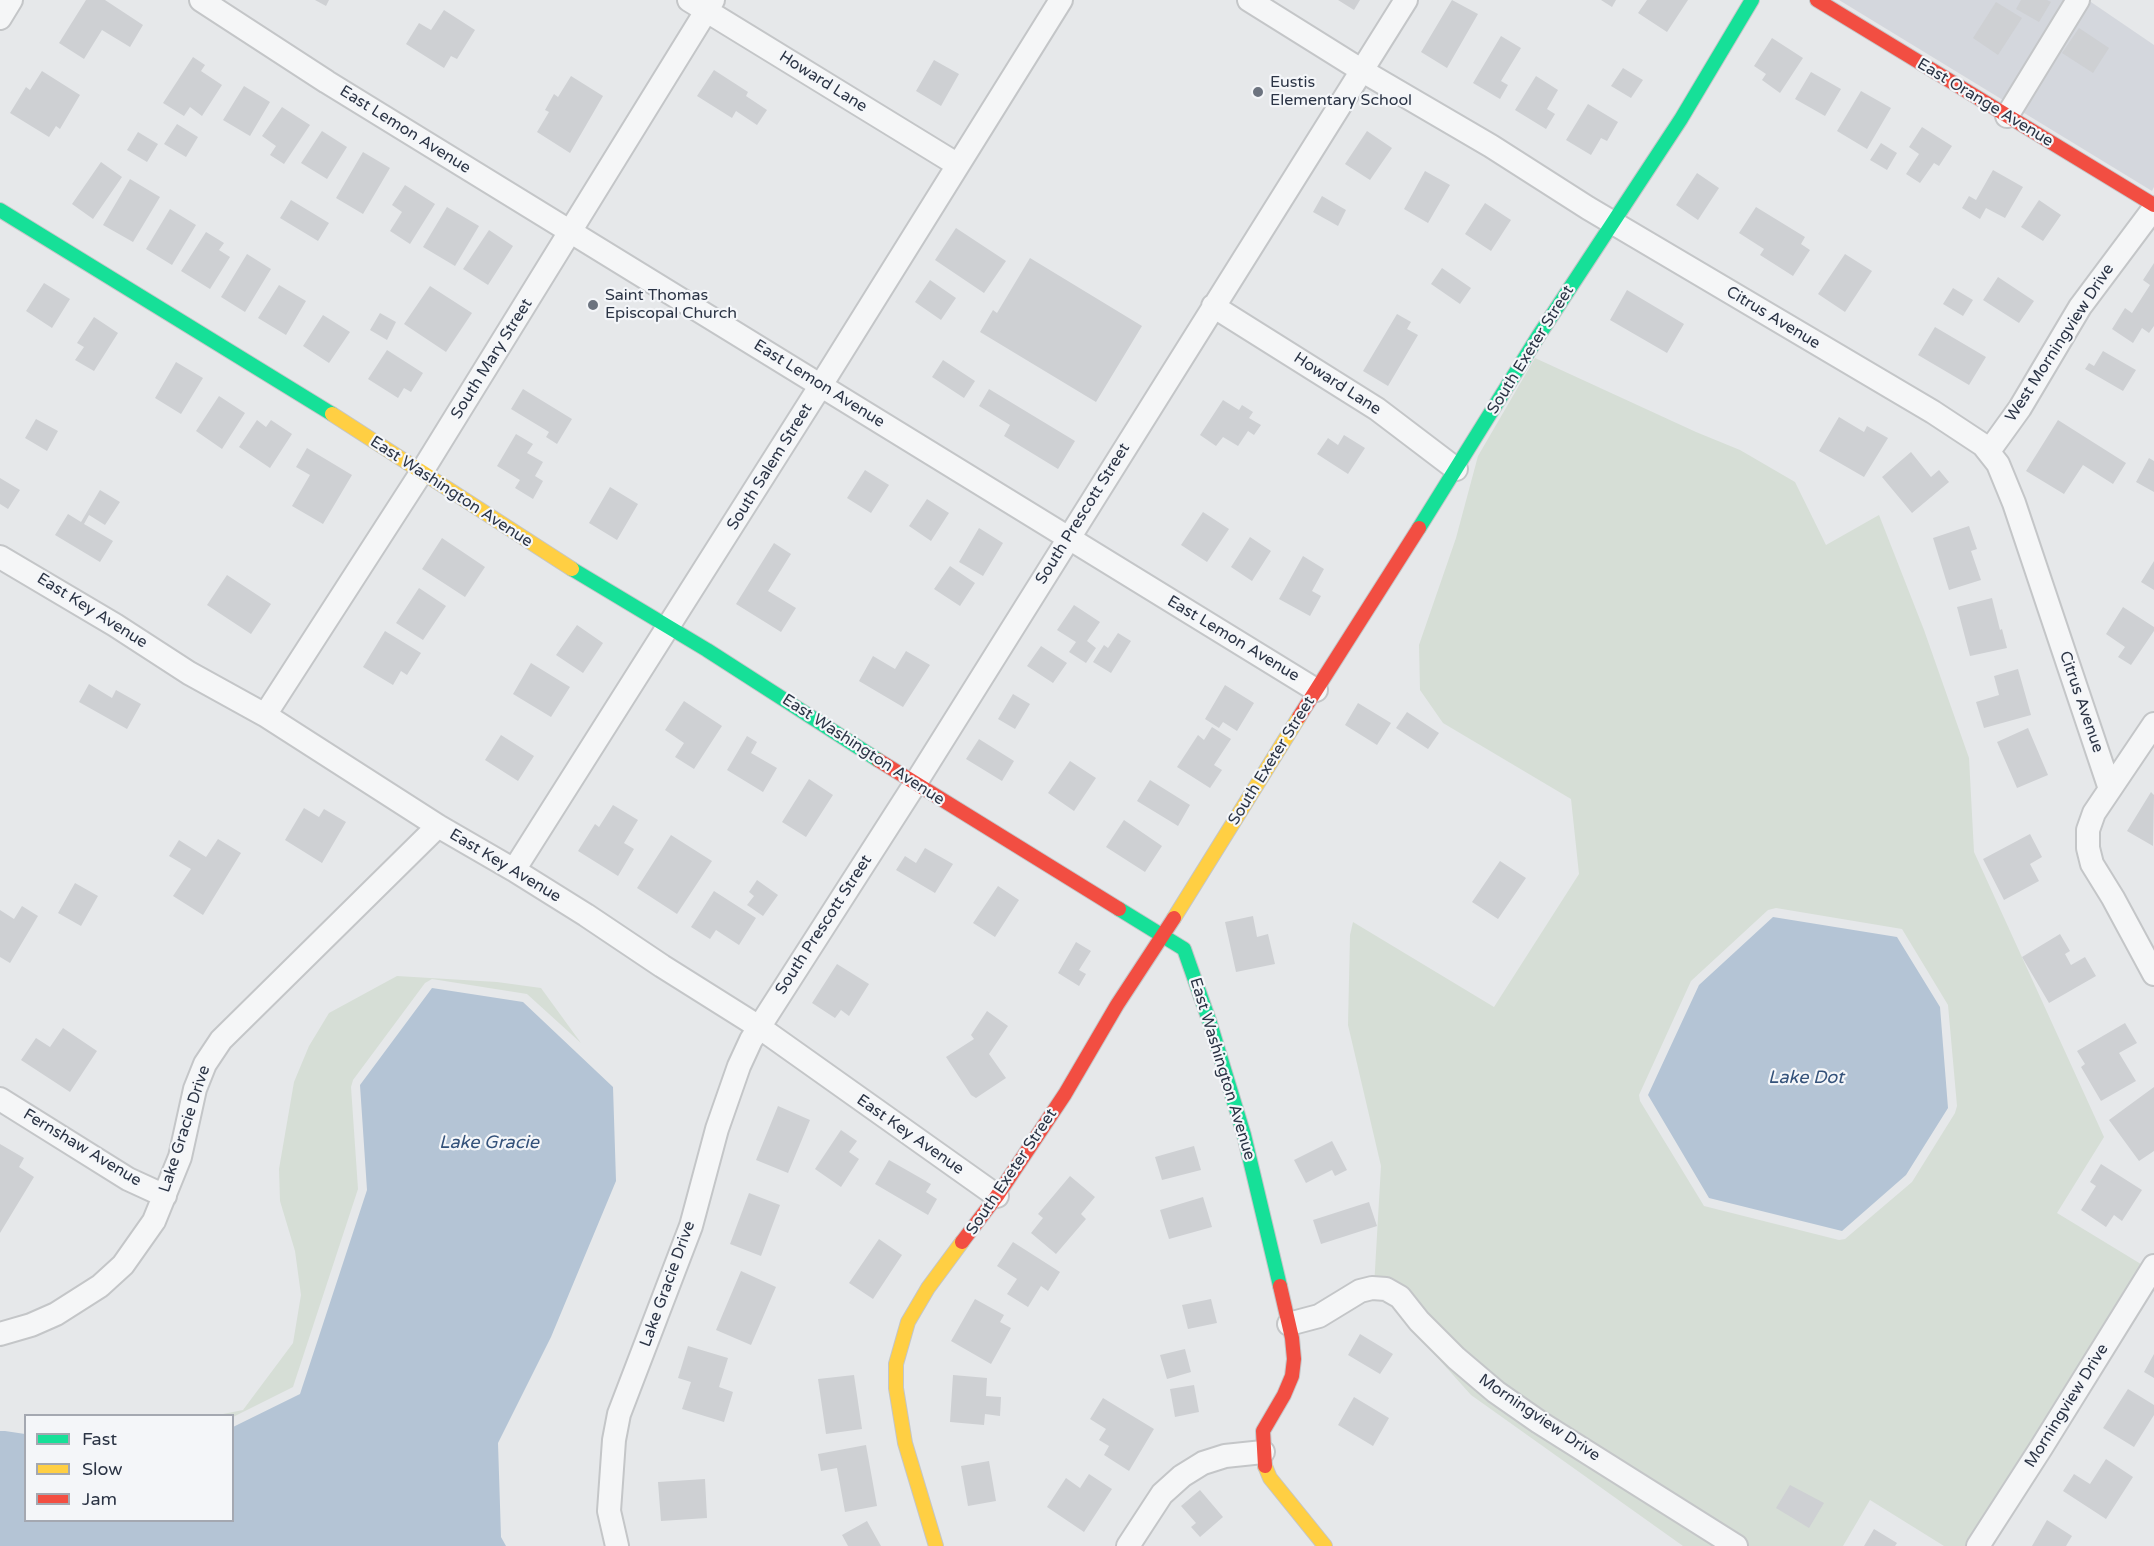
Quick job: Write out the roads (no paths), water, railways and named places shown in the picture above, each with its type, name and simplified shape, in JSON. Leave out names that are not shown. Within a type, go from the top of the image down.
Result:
[{"type":"street","points":[[0,18],[11,0]]},
{"type":"street","name":"East Lemon Avenue","points":[[201,0],[327,82],[1316,690]]},
{"type":"street","name":"South Salem Street","points":[[514,870],[1061,0]]},
{"type":"street","name":"Citrus Avenue","points":[[1249,0],[1613,222],[1933,412],[1989,451],[1998,464],[2014,503],[2110,789]]},
{"type":"street","name":"South Prescott Street","points":[[759,1027],[915,784],[1406,0]]},
{"type":"street","name":"South Exeter Street","points":[[936,1546],[906,1443],[896,1388],[896,1364],[908,1322],[935,1279],[997,1196],[1065,1094],[1117,1005],[1163,936],[1539,335],[1681,118],[1752,0]]},
{"type":"street","name":"East Orange Avenue","points":[[1817,0],[2154,206]]},
{"type":"street","points":[[2007,116],[2078,0]]},
{"type":"street","name":"South Mary Street","points":[[266,715],[421,473],[571,231],[703,4]]},
{"type":"street","name":"Howard Lane","points":[[703,4],[958,165]]},
{"type":"street","name":"West Morningview Drive","points":[[1989,451],[2020,408],[2080,307],[2154,206]]},
{"type":"street","name":"East Washington Avenue","points":[[0,210],[294,389],[585,578],[668,627],[915,784],[1184,949],[1210,1023],[1244,1134],[1289,1324],[1294,1359],[1292,1376],[1263,1431],[1263,1462],[1270,1478],[1325,1546]]},
{"type":"street","name":"Howard Lane","points":[[1213,306],[1377,409],[1456,468]]},
{"type":"street","name":"East Key Avenue","points":[[0,556],[115,625],[189,673],[266,715],[438,826],[514,870],[759,1027],[997,1196]]},
{"type":"street","points":[[2154,724],[2094,813],[2088,830],[2088,848],[2092,864],[2154,974]]},
{"type":"street","name":"Lake Gracie Drive","points":[[0,1334],[31,1325],[56,1314],[100,1286],[123,1265],[154,1221],[165,1196],[180,1157],[195,1089],[205,1064],[221,1040],[438,826]]},
{"type":"street","name":"Lake Gracie Drive","points":[[617,1546],[609,1511],[614,1440],[620,1414],[691,1226],[717,1129],[739,1066],[759,1027]]},
{"type":"street","name":"Fernshaw Avenue","points":[[0,1098],[128,1179],[165,1196]]},
{"type":"street","name":"Morningview Drive","points":[[1978,1546],[2154,1266]]},
{"type":"street","name":"Morningview Drive","points":[[1289,1324],[1319,1316],[1360,1291],[1372,1288],[1386,1289],[1400,1297],[1419,1321],[1456,1358],[1496,1392],[1539,1422],[1736,1546]]},
{"type":"street","points":[[1128,1546],[1162,1494],[1182,1476],[1203,1463],[1225,1456],[1263,1452]]},
{"type":"water","name":"Lake Dot","points":[[1773,917],[1897,937],[1940,1007],[1948,1108],[1906,1175],[1842,1231],[1709,1198],[1648,1095],[1699,985]]},
{"type":"water","name":"Lake Gracie","points":[[432,988],[523,1002],[613,1087],[616,1181],[551,1337],[498,1443],[501,1537],[506,1546],[0,1546],[0,1431],[24,1434],[24,1522],[234,1522],[234,1427],[300,1394],[367,1190],[360,1085]]},
{"type":"place","name":"Eustis Elementary School","points":[[1258,92]]},
{"type":"place","name":"Saint Thomas Episcopal Church","points":[[593,305]]}]
